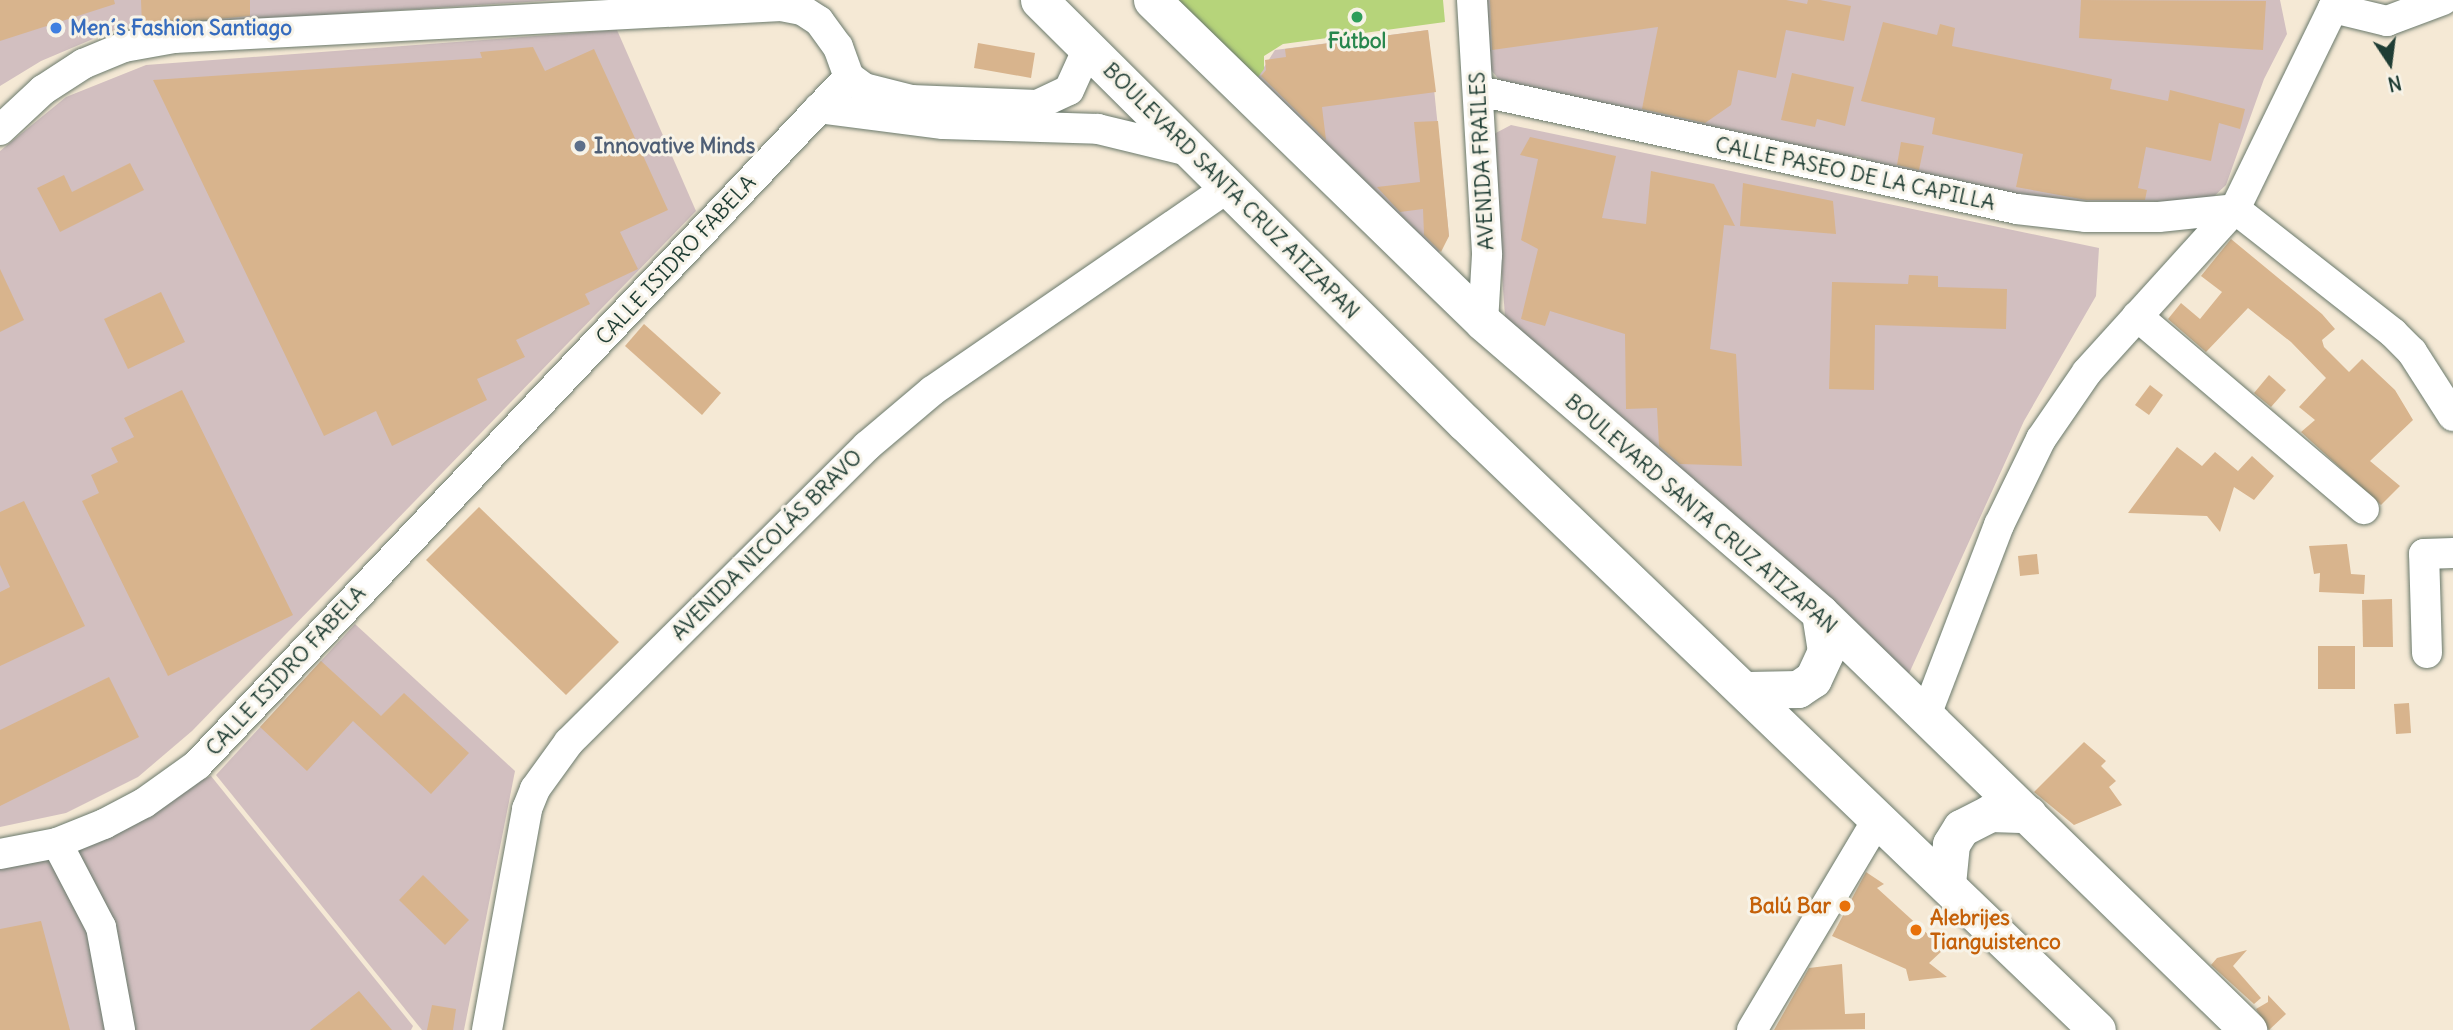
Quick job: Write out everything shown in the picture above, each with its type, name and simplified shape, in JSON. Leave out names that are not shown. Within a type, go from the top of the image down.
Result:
[{"type":"main road","name":"BOULEVARD SANTA CRUZ ATIZAPAN","points":[[1039,0],[1465,423],[1748,690],[1947,884]]},
{"type":"main road","name":"BOULEVARD SANTA CRUZ ATIZAPAN","points":[[1152,0],[1483,322],[1820,613],[2248,1030]]},
{"type":"main road","points":[[1748,690],[1798,689],[1812,679],[1825,651],[1820,613]]},
{"type":"main road","points":[[2028,814],[1990,813],[1961,828],[1951,844],[1947,884],[2097,1030]]},
{"type":"street","name":"AVENIDA FRAILES","points":[[1472,0],[1487,255],[1483,322]]},
{"type":"street","points":[[1926,715],[1999,525],[2041,439],[2087,372],[2235,209],[2327,9],[2387,21],[2443,0]]},
{"type":"street","points":[[0,130],[43,90],[83,64],[124,47],[174,38],[781,6],[802,10],[819,20],[838,47],[849,77],[864,88],[911,100],[1037,105],[1069,90],[1087,48]]},
{"type":"street","name":"CALLE ISIDRO FABELA","points":[[0,854],[57,842],[144,803],[197,765],[849,77]]},
{"type":"street","name":"CALLE PASEO DE LA CAPILLA","points":[[1479,91],[2017,209],[2085,217],[2159,217],[2235,209]]},
{"type":"street","points":[[819,108],[943,124],[1098,129],[1193,152]]},
{"type":"street","name":"AVENIDA NICOLÁS BRAVO","points":[[486,1030],[527,809],[535,789],[569,742],[867,446],[932,391],[1227,188]]},
{"type":"street","points":[[2235,209],[2393,333],[2412,352],[2453,415]]},
{"type":"street","points":[[2137,316],[2364,509]]},
{"type":"street","points":[[2427,653],[2424,554],[2453,553]]},
{"type":"street","points":[[1752,1030],[1879,817]]},
{"type":"street","points":[[57,842],[101,928],[120,1030]]},
{"type":"shaded area","points":[[0,0],[558,0],[119,28],[41,61],[0,86]]},
{"type":"shaded area","points":[[1475,0],[2280,0],[2287,34],[2264,79],[2226,185],[2208,202],[2018,200],[1895,171],[1857,156],[1843,160],[1507,89],[1491,70]]},
{"type":"shaded area","points":[[617,30],[696,211],[192,731],[138,777],[66,813],[0,827],[0,151],[66,97],[146,65]]},
{"type":"shaded area","points":[[1428,30],[1449,236],[1438,254],[1250,89],[1275,50]]},
{"type":"shaded area","points":[[1511,125],[2099,248],[2096,296],[2024,421],[1906,680],[1506,331],[1492,135]]},
{"type":"shaded area","points":[[355,624],[515,771],[464,1030],[422,1030],[216,775]]},
{"type":"shaded area","points":[[211,776],[413,1026],[411,1030],[0,1030],[0,866]]},
{"type":"green space","points":[[1173,0],[1443,0],[1445,22],[1283,44],[1264,56],[1264,69],[1255,81]]},
{"type":"building","points":[[0,0],[114,0],[115,4],[0,41]]},
{"type":"building","points":[[141,0],[250,0],[250,16],[142,26]]},
{"type":"building","points":[[1490,0],[1786,0],[1807,4],[1808,0],[1820,0],[1851,6],[1844,41],[1786,30],[1776,78],[1738,70],[1731,105],[1705,123],[1642,109],[1658,27],[1492,50]]},
{"type":"building","points":[[2081,0],[2266,1],[2263,50],[2079,38]]},
{"type":"building","points":[[1883,22],[1937,35],[1940,24],[1955,28],[1952,46],[2112,79],[2110,89],[2168,101],[2170,90],[2245,109],[2240,129],[2219,123],[2211,161],[2146,147],[2138,188],[2147,190],[2145,200],[2086,200],[2016,187],[2023,154],[1932,134],[1935,118],[1861,101]]},
{"type":"building","points":[[1428,30],[1436,92],[1322,107],[1326,140],[1261,76],[1266,70],[1265,60],[1286,57],[1285,49]]},
{"type":"building","points":[[978,43],[1035,53],[1031,78],[974,68]]},
{"type":"building","points":[[533,47],[545,71],[594,49],[668,210],[620,232],[638,269],[585,294],[590,304],[516,340],[525,357],[477,379],[487,400],[392,446],[376,411],[324,436],[153,80],[482,58],[480,52]]},
{"type":"building","points":[[1792,73],[1854,87],[1845,126],[1817,119],[1815,127],[1781,120]]},
{"type":"building","points":[[1438,121],[1449,236],[1441,252],[1424,235],[1423,209],[1400,212],[1377,187],[1420,182],[1414,122]]},
{"type":"building","points":[[1530,137],[1616,156],[1602,218],[1646,224],[1651,171],[1714,184],[1735,226],[1724,225],[1710,349],[1736,354],[1742,466],[1680,464],[1659,446],[1657,408],[1626,409],[1625,334],[1550,311],[1545,326],[1521,319],[1538,249],[1521,240],[1538,159],[1520,155]]},
{"type":"building","points":[[1901,142],[1924,146],[1919,170],[1897,165]]},
{"type":"building","points":[[130,163],[144,190],[60,232],[37,188],[64,175],[72,192]]},
{"type":"building","points":[[1743,183],[1833,201],[1836,234],[1740,226]]},
{"type":"building","points":[[2231,239],[2322,314],[2335,329],[2322,340],[2324,347],[2349,372],[2362,359],[2395,390],[2413,420],[2370,461],[2400,486],[2381,505],[2301,432],[2315,420],[2299,407],[2326,378],[2291,342],[2248,308],[2206,352],[2168,319],[2181,303],[2200,319],[2222,292],[2201,276]]},
{"type":"building","points":[[0,269],[24,320],[0,332]]},
{"type":"building","points":[[1909,275],[1938,276],[1938,287],[2007,289],[2006,329],[1875,325],[1874,390],[1829,389],[1832,282],[1908,284]]},
{"type":"building","points":[[161,292],[185,342],[128,369],[104,319]]},
{"type":"building","points":[[644,324],[721,393],[702,415],[625,346]]},
{"type":"building","points":[[2269,375],[2286,390],[2271,407],[2254,393]]},
{"type":"building","points":[[2150,385],[2163,395],[2149,415],[2135,405]]},
{"type":"building","points":[[182,390],[293,615],[168,676],[82,501],[99,493],[91,475],[118,462],[111,448],[134,437],[124,418]]},
{"type":"building","points":[[2177,447],[2202,466],[2215,452],[2238,471],[2252,456],[2274,476],[2254,500],[2234,487],[2220,532],[2207,516],[2128,513]]},
{"type":"building","points":[[24,501],[85,626],[0,666],[0,592],[10,587],[0,565],[0,512]]},
{"type":"building","points":[[479,507],[619,642],[566,695],[426,560]]},
{"type":"building","points":[[2347,544],[2351,574],[2365,575],[2364,594],[2319,592],[2320,573],[2314,574],[2309,546]]},
{"type":"building","points":[[2037,554],[2039,574],[2020,576],[2018,556]]},
{"type":"building","points":[[2392,599],[2393,647],[2363,647],[2362,600]]},
{"type":"building","points":[[2318,646],[2355,646],[2355,689],[2318,689]]},
{"type":"building","points":[[321,661],[381,716],[404,693],[469,753],[431,794],[353,721],[307,771],[260,727]]},
{"type":"building","points":[[109,677],[139,737],[0,806],[0,730]]},
{"type":"building","points":[[2409,703],[2411,733],[2396,734],[2394,704]]},
{"type":"building","points":[[2084,742],[2106,761],[2101,766],[2116,781],[2109,787],[2122,805],[2074,825],[2034,792]]},
{"type":"building","points":[[1866,872],[1884,884],[1877,888],[1944,949],[1929,963],[1947,977],[1909,981],[1906,969],[1832,936]]},
{"type":"building","points":[[423,875],[469,920],[445,945],[399,900]]},
{"type":"building","points":[[41,921],[70,1030],[0,1030],[0,929]]},
{"type":"building","points":[[2247,950],[2233,966],[2261,998],[2254,1004],[2211,965],[2217,958]]},
{"type":"building","points":[[1842,964],[1845,1014],[1865,1013],[1865,1029],[1774,1030],[1809,968]]},
{"type":"building","points":[[359,991],[392,1030],[310,1030]]},
{"type":"building","points":[[2268,995],[2286,1014],[2269,1030],[2256,1009],[2268,1002]]},
{"type":"building","points":[[432,1005],[456,1009],[453,1030],[427,1030]]},
{"type":"place","name":"Fútbol","points":[[1357,17]]},
{"type":"place","name":"Men´s Fashion Santiago","points":[[56,28]]},
{"type":"place","name":"Innovative Minds","points":[[580,146]]},
{"type":"place","name":"Balú Bar","points":[[1845,906]]},
{"type":"place","name":"Alebrijes Tianguistenco","points":[[1916,930]]}]
